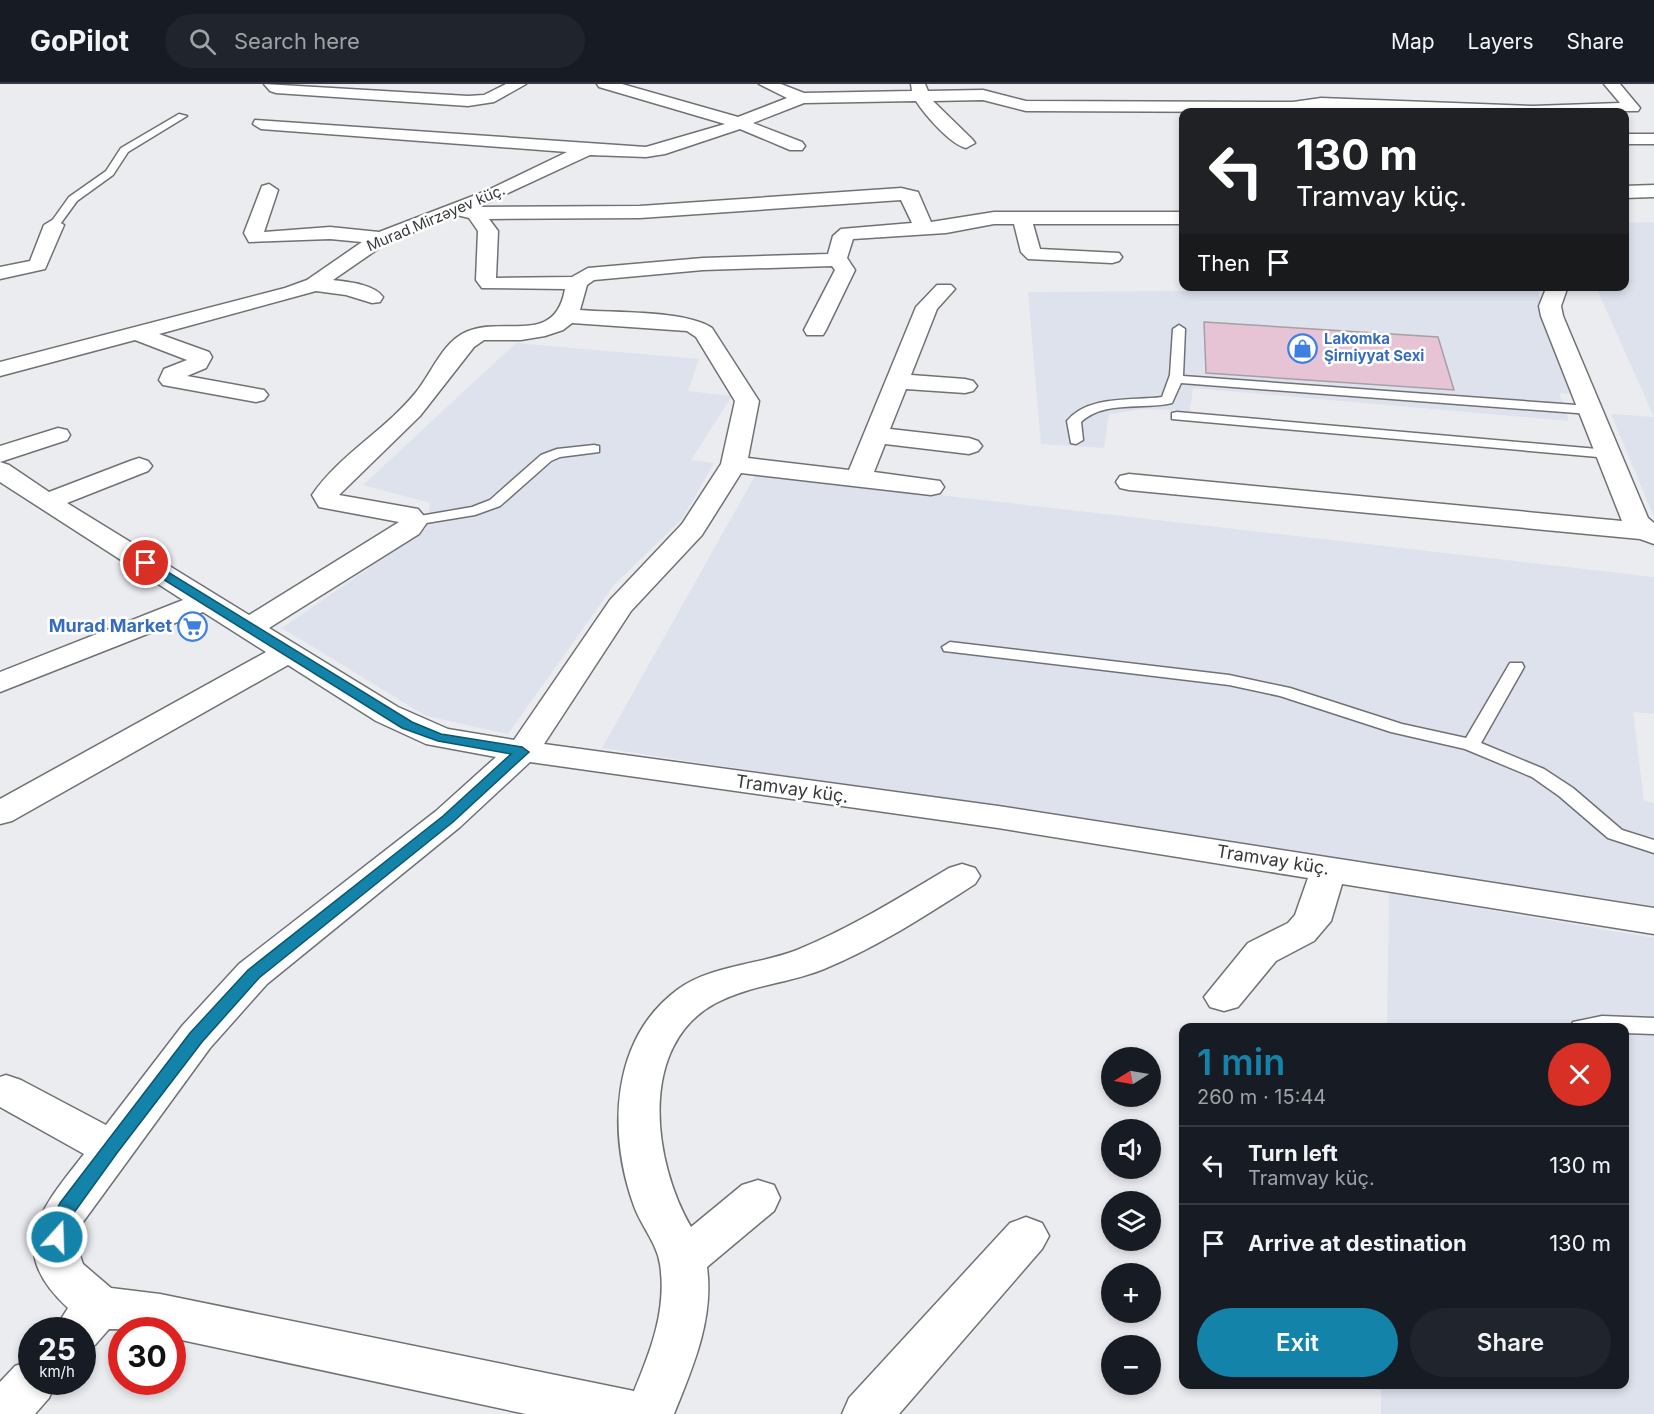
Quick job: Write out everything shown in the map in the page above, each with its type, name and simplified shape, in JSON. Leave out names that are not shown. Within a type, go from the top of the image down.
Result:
[{"type":"street","points":[[272,84],[276,88],[468,101],[488,99],[518,84]]},
{"type":"street","points":[[605,84],[739,123],[796,146]]},
{"type":"street","points":[[767,84],[802,98],[919,89],[951,84]]},
{"type":"street","points":[[1612,84],[1632,108],[1629,108]]},
{"type":"street","points":[[919,89],[992,96],[1026,106],[1211,108]]},
{"type":"street","points":[[919,89],[934,113],[966,143]]},
{"type":"street","points":[[1512,108],[1515,103],[1514,93]]},
{"type":"street","name":"Murad Mirzəyev küç.","points":[[0,369],[228,310],[314,284],[381,238],[467,212],[589,150],[646,152],[665,149],[802,98]]},
{"type":"street","points":[[1307,108],[1321,103],[1439,108]]},
{"type":"street","points":[[261,124],[549,144],[589,150]]},
{"type":"street","points":[[1629,139],[1654,139]]},
{"type":"street","points":[[269,190],[254,232],[256,238],[330,233],[381,238]]},
{"type":"street","points":[[1629,192],[1654,191]]},
{"type":"street","points":[[467,212],[673,210],[901,194],[911,196],[924,228]]},
{"type":"street","points":[[467,212],[488,231],[486,280],[489,284],[577,283],[588,274],[598,272],[726,263],[836,260],[844,265],[846,270],[815,330]]},
{"type":"street","points":[[1022,218],[1031,252],[1035,255],[1112,257]]},
{"type":"street","points":[[836,260],[843,236],[848,233],[958,225],[982,219],[1179,218]]},
{"type":"street","points":[[0,273],[38,265],[54,225]]},
{"type":"street","points":[[250,627],[409,528],[414,521],[408,515],[328,501],[326,495],[419,404],[446,364],[468,339],[484,333],[543,330],[558,325],[568,316],[575,303],[577,283]]},
{"type":"street","points":[[314,284],[350,289],[372,297]]},
{"type":"street","points":[[858,479],[927,307],[944,289]]},
{"type":"street","points":[[1551,291],[1552,316],[1636,522],[1649,534]]},
{"type":"street","points":[[228,310],[265,322]]},
{"type":"street","points":[[87,1317],[65,1276],[55,1250],[59,1224],[111,1148],[196,1038],[253,974],[448,819],[522,752],[620,606],[692,529],[734,464],[747,401],[704,333],[694,326],[682,324],[568,316]]},
{"type":"street","points":[[138,334],[201,357],[198,363],[172,374],[171,380],[256,396]]},
{"type":"street","points":[[898,381],[965,386]]},
{"type":"street","points":[[0,454],[58,435]]},
{"type":"street","points":[[876,435],[969,446]]},
{"type":"street","points":[[734,464],[931,487]]},
{"type":"street","points":[[46,502],[139,466]]},
{"type":"street","name":"Tramvay küç.","points":[[0,470],[46,502],[407,725],[438,737],[522,752],[998,817],[1654,921]]},
{"type":"street","points":[[1129,482],[1649,534]]},
{"type":"street","points":[[0,684],[205,601]]},
{"type":"street","points":[[0,813],[289,652]]},
{"type":"street","points":[[1224,997],[1262,952],[1300,932],[1312,921],[1329,869]]},
{"type":"street","points":[[649,1414],[680,1338],[685,1292],[683,1260],[658,1210],[645,1174],[637,1119],[643,1076],[657,1040],[671,1019],[692,999],[720,987],[777,972],[811,960],[883,924],[962,876]]},
{"type":"street","points":[[6,1091],[111,1148]]},
{"type":"street","points":[[683,1260],[758,1198]]},
{"type":"street","points":[[867,1414],[1026,1236]]},
{"type":"street","points":[[96,1319],[160,1315],[633,1414]]},
{"type":"street","points":[[3,1414],[20,1395]]},
{"type":"lane","points":[[54,225],[73,199],[110,173],[124,150],[182,116]]},
{"type":"lane","points":[[1076,440],[1074,421],[1080,413],[1094,408],[1167,400],[1174,391],[1179,329]]},
{"type":"lane","points":[[1176,379],[1590,410]]},
{"type":"lane","points":[[1177,416],[1609,454]]},
{"type":"lane","points":[[414,521],[475,511],[495,503],[546,458],[557,453],[594,449]]},
{"type":"lane","points":[[950,647],[1229,680],[1284,692],[1396,728],[1471,745],[1538,773],[1566,792],[1615,834],[1654,847]]},
{"type":"lane","points":[[1471,745],[1516,667]]},
{"type":"lane","points":[[1629,1025],[1654,1026]]},
{"type":"shaded area","points":[[1654,222],[1654,417],[1598,291],[1629,291],[1629,223]]},
{"type":"shaded area","points":[[1538,291],[1573,394],[1559,393],[1569,421],[1193,388],[1190,411],[1144,409],[1109,414],[1104,448],[1041,444],[1028,292]]},
{"type":"shaded area","points":[[516,343],[699,359],[688,391],[732,396],[691,460],[714,463],[682,519],[614,585],[508,734],[426,716],[282,628],[426,529],[430,503],[363,485]]},
{"type":"shaded area","points":[[1611,414],[1654,417],[1654,517]]},
{"type":"shaded area","points":[[756,474],[1654,577],[1654,714],[1633,712],[1644,801],[1654,803],[1654,906],[602,748]]},
{"type":"shaded area","points":[[1389,893],[1654,938],[1654,1414],[1381,1414],[1381,1389],[1629,1389],[1629,1023],[1387,1023]]},
{"type":"building","points":[[1204,322],[1438,337],[1454,390],[1206,373]]},
{"type":"place","name":"Lakomka Şirniyyat Sexi","points":[[1303,348]]},
{"type":"place","name":"Murad Market","points":[[193,626]]},
{"type":"route","points":[[57,1237],[59,1224],[67,1209],[111,1148],[196,1038],[253,974],[448,819],[522,752],[438,737],[407,725],[146,563]]}]
